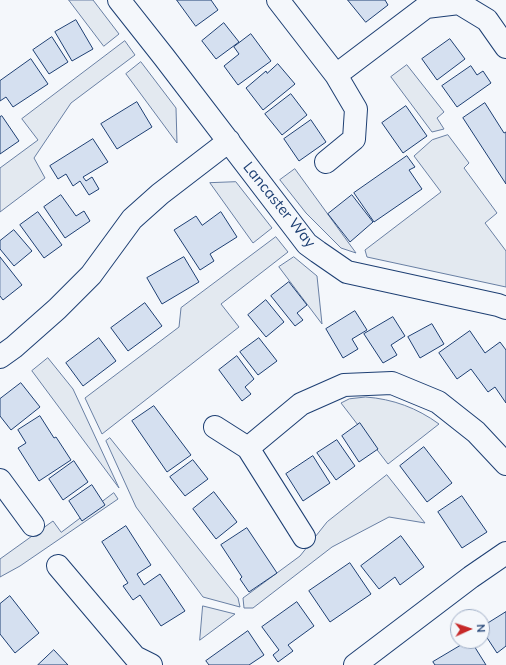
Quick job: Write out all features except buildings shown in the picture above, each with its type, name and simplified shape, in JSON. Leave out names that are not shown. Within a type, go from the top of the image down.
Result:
[{"type":"street","name":"Lancaster Way","points":[[119,0],[307,244],[347,272],[506,308]]},
{"type":"street","points":[[278,0],[336,75],[356,109],[354,139],[326,162]]},
{"type":"street","points":[[336,75],[426,7],[459,3],[487,20],[506,47]]},
{"type":"street","points":[[0,357],[14,347],[57,309],[91,275],[132,219],[160,194],[229,141]]},
{"type":"street","points":[[248,448],[301,404],[344,385],[392,383],[438,402],[476,432],[506,464]]},
{"type":"street","points":[[215,427],[248,448],[304,537]]},
{"type":"street","points":[[0,480],[33,525]]},
{"type":"street","points":[[355,665],[471,577],[506,553]]},
{"type":"street","points":[[58,566],[135,657],[150,665]]},
{"type":"shaded area","points":[[69,0],[93,0],[119,34],[104,46]]},
{"type":"shaded area","points":[[125,41],[135,55],[71,103],[34,158],[45,178],[0,212],[0,168],[38,140],[22,119]]},
{"type":"shaded area","points":[[141,62],[176,108],[177,143],[126,74]]},
{"type":"shaded area","points":[[407,65],[444,112],[437,118],[444,129],[432,132],[391,77]]},
{"type":"shaded area","points":[[448,135],[469,163],[464,168],[497,213],[485,223],[506,251],[506,287],[367,257],[365,250],[441,192],[414,156],[432,140]]},
{"type":"shaded area","points":[[295,169],[356,253],[341,248],[306,213],[280,180]]},
{"type":"shaded area","points":[[236,182],[272,228],[253,243],[210,183]]},
{"type":"shaded area","points":[[276,237],[288,252],[221,304],[239,327],[102,434],[85,398],[179,327],[181,308]]},
{"type":"shaded area","points":[[294,257],[317,276],[322,324],[279,267]]},
{"type":"shaded area","points":[[48,358],[73,389],[119,488],[32,371]]},
{"type":"shaded area","points":[[366,397],[404,405],[422,413],[439,424],[388,464],[341,403],[349,399]]},
{"type":"shaded area","points":[[110,438],[238,598],[240,607],[203,597],[136,507],[106,441]]},
{"type":"shaded area","points":[[387,475],[425,523],[389,517],[332,547],[253,608],[244,608],[243,598],[300,556],[327,522]]},
{"type":"shaded area","points":[[114,493],[118,499],[20,566],[0,577],[0,559],[53,521],[61,532]]},
{"type":"shaded area","points":[[203,606],[235,614],[200,640]]}]
